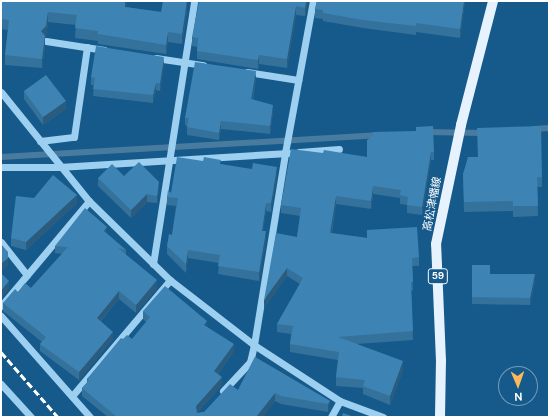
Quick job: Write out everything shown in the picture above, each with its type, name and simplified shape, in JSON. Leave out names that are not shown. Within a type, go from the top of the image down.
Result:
[{"type":"main road","name":"高松津幡線","points":[[440,417],[441,360],[436,244],[461,125],[493,1]]},
{"type":"street","points":[[153,264],[171,158],[194,1]]},
{"type":"street","points":[[220,395],[250,362],[288,133],[313,1]]},
{"type":"street","points":[[46,41],[109,50]]},
{"type":"street","points":[[42,144],[74,137],[87,47]]},
{"type":"street","points":[[147,56],[215,67]]},
{"type":"street","points":[[238,70],[298,80]]},
{"type":"street","points":[[1,92],[57,164],[89,201],[170,280],[254,344],[340,401],[383,417]]},
{"type":"street","points":[[1,166],[339,149]]},
{"type":"street","points":[[1,306],[89,201]]},
{"type":"street","points":[[1,242],[27,275]]},
{"type":"street","points":[[72,396],[170,280]]},
{"type":"street","points":[[1,316],[90,417]]},
{"type":"street","points":[[1,384],[31,417]]},
{"type":"street","points":[[331,417],[340,401]]},
{"type":"building","points":[[1,1],[125,1],[125,7],[161,12],[163,1],[187,1],[182,34],[168,32],[166,45],[98,34],[98,31],[75,28],[77,15],[48,12],[46,26],[41,31],[45,36],[42,59],[5,55],[9,20],[1,19]]},
{"type":"building","points":[[199,1],[306,1],[305,8],[296,6],[287,59],[259,55],[258,60],[197,51],[198,38],[192,37]]},
{"type":"building","points":[[317,1],[464,1],[460,29],[416,23],[416,26],[363,20],[323,13],[323,10],[315,9]]},
{"type":"building","points":[[96,46],[164,57],[160,83],[156,83],[153,95],[93,89],[95,78],[91,77]]},
{"type":"building","points":[[195,62],[256,71],[251,99],[273,105],[270,126],[221,121],[219,133],[187,127],[189,118],[185,118]]},
{"type":"building","points":[[46,75],[66,101],[43,117],[24,91]]},
{"type":"building","points":[[433,126],[434,152],[431,152],[422,207],[407,205],[408,197],[400,195],[401,190],[373,186],[371,201],[336,196],[330,233],[367,238],[367,230],[417,227],[419,257],[412,258],[413,282],[411,282],[413,331],[338,337],[403,361],[390,396],[363,386],[365,380],[336,377],[339,352],[290,344],[293,326],[277,324],[303,278],[287,268],[264,300],[276,233],[297,237],[301,208],[281,205],[291,149],[323,153],[324,150],[367,157],[367,140],[373,136],[373,132],[416,131],[416,127]]},
{"type":"building","points":[[541,126],[542,177],[537,177],[538,206],[513,206],[513,201],[464,202],[463,174],[468,157],[478,157],[477,128]]},
{"type":"building","points":[[177,157],[203,161],[204,157],[221,160],[220,164],[252,169],[253,163],[277,167],[271,203],[266,203],[262,231],[266,231],[259,272],[218,266],[220,255],[188,250],[186,264],[167,246],[169,234],[172,235],[178,198],[167,197],[168,190],[171,193]]},
{"type":"building","points":[[139,162],[159,182],[157,196],[147,194],[131,210],[98,178],[112,164],[124,176]]},
{"type":"building","points":[[53,175],[77,195],[26,242],[11,238],[16,196],[34,198]]},
{"type":"building","points":[[85,208],[107,227],[104,231],[126,250],[118,248],[157,280],[136,305],[119,291],[97,318],[113,332],[79,372],[40,344],[46,337],[3,303],[15,289],[18,292],[25,283],[31,288],[68,247],[55,246]]},
{"type":"building","points":[[1,244],[8,252],[8,258],[1,264]]},
{"type":"building","points":[[472,265],[490,265],[490,274],[535,274],[530,298],[472,297]]},
{"type":"building","points":[[1,273],[9,281],[1,291]]},
{"type":"building","points":[[165,286],[207,321],[204,325],[234,344],[214,371],[222,377],[196,406],[197,413],[204,412],[230,384],[238,390],[255,357],[330,401],[328,404],[281,396],[275,393],[256,417],[117,417],[82,388],[89,380],[87,379],[121,338],[123,339],[127,335],[132,339],[150,317],[143,311]]},
{"type":"building","points":[[343,413],[354,417],[342,417]]},
{"type":"waterway","points":[[534,129],[549,128]]},
{"type":"waterway","points":[[426,132],[484,133]]},
{"type":"waterway","points":[[1,157],[380,135]]},
{"type":"railway","points":[[1,352],[58,417]]}]
